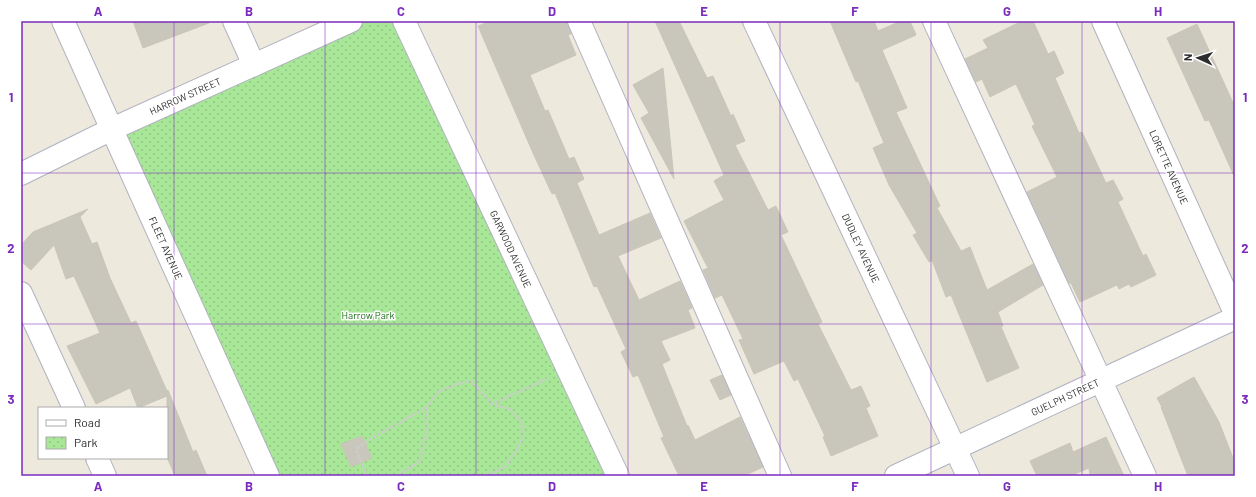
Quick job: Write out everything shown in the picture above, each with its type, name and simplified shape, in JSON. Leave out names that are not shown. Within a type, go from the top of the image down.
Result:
[{"type":"street","name":"FLEET AVENUE","points":[[63,21],[268,476]]},
{"type":"street","points":[[234,21],[254,65]]},
{"type":"street","name":"HARROW STREET","points":[[21,174],[112,129],[351,21]]},
{"type":"street","name":"GARWOOD AVENUE","points":[[404,21],[618,476]]},
{"type":"street","points":[[579,21],[780,476]]},
{"type":"street","name":"DUDLEY AVENUE","points":[[754,21],[968,476]]},
{"type":"street","points":[[934,21],[1145,476]]},
{"type":"street","name":"LORETTE AVENUE","points":[[1103,21],[1235,313]]},
{"type":"street","points":[[21,293],[74,407]]},
{"type":"street","name":"GUELPH STREET","points":[[896,476],[1235,318]]},
{"type":"street","points":[[97,459],[105,476]]},
{"type":"path","points":[[492,404],[568,370]]},
{"type":"path","points":[[367,476],[356,449],[427,406],[439,391],[472,381],[492,404],[510,409],[519,419],[523,430],[518,448],[506,466],[486,476]]},
{"type":"path","points":[[395,476],[419,462],[427,433],[427,406]]},
{"type":"green space","name":"Harrow Park","points":[[351,21],[404,21],[618,476],[268,476],[112,129]]},
{"type":"building","points":[[133,21],[209,21],[209,23],[143,48]]},
{"type":"building","points":[[491,21],[567,21],[571,34],[568,35],[576,55],[530,75],[545,111],[548,110],[569,159],[574,157],[584,179],[577,183],[599,235],[650,213],[661,238],[618,256],[639,300],[680,281],[692,308],[688,310],[695,328],[661,341],[670,360],[662,364],[687,426],[688,425],[695,440],[740,417],[763,467],[744,476],[679,476],[661,438],[664,437],[638,375],[633,377],[621,352],[626,349],[597,286],[594,287],[555,193],[552,194],[533,153],[478,26]]},
{"type":"building","points":[[655,21],[679,21],[707,78],[713,76],[731,116],[733,114],[745,141],[735,145],[768,210],[776,206],[788,232],[781,235],[822,322],[818,324],[851,390],[861,386],[870,406],[866,408],[878,436],[831,456],[823,437],[825,436],[798,379],[794,381],[784,361],[754,374],[739,340],[743,339],[722,295],[715,298],[703,270],[708,268],[684,221],[724,200],[714,181],[724,175]]},
{"type":"building","points":[[830,21],[874,21],[878,31],[901,21],[910,21],[916,35],[882,50],[907,108],[896,112],[940,206],[937,208],[961,251],[970,247],[987,290],[1033,264],[1043,285],[998,312],[1003,326],[1001,327],[1019,368],[987,382],[951,295],[946,297],[932,260],[929,262],[913,235],[917,233],[889,185],[873,148],[884,143],[858,81],[856,82]]},
{"type":"building","points":[[1022,21],[1033,21],[1048,54],[1054,51],[1064,73],[1055,78],[1079,133],[1082,132],[1106,183],[1113,180],[1123,199],[1118,202],[1143,256],[1146,254],[1156,275],[1131,287],[1129,284],[1119,289],[1117,285],[1080,302],[1071,283],[1069,283],[1027,192],[1057,177],[1032,126],[1035,125],[1016,84],[990,97],[982,79],[976,82],[965,59],[988,48],[983,40]]},
{"type":"building","points":[[1197,24],[1235,107],[1235,178],[1209,120],[1205,121],[1167,38]]},
{"type":"building","points":[[663,68],[674,179],[641,118],[649,113],[633,85]]},
{"type":"building","points":[[88,209],[80,217],[92,244],[97,242],[110,278],[131,323],[136,321],[167,391],[168,390],[193,452],[196,450],[207,476],[175,476],[168,459],[167,396],[138,407],[130,388],[96,404],[67,346],[100,333],[74,276],[66,279],[54,245],[31,270],[21,261],[21,245],[33,232]]},
{"type":"building","points":[[722,375],[731,395],[720,400],[710,380]]},
{"type":"building","points":[[1194,377],[1219,422],[1235,463],[1235,476],[1188,476],[1162,407],[1157,398]]},
{"type":"building","points":[[362,436],[372,458],[351,467],[341,444]]},
{"type":"building","points":[[1106,437],[1124,476],[1090,476],[1089,468],[1070,476],[1037,476],[1030,461],[1070,443],[1073,452]]}]
